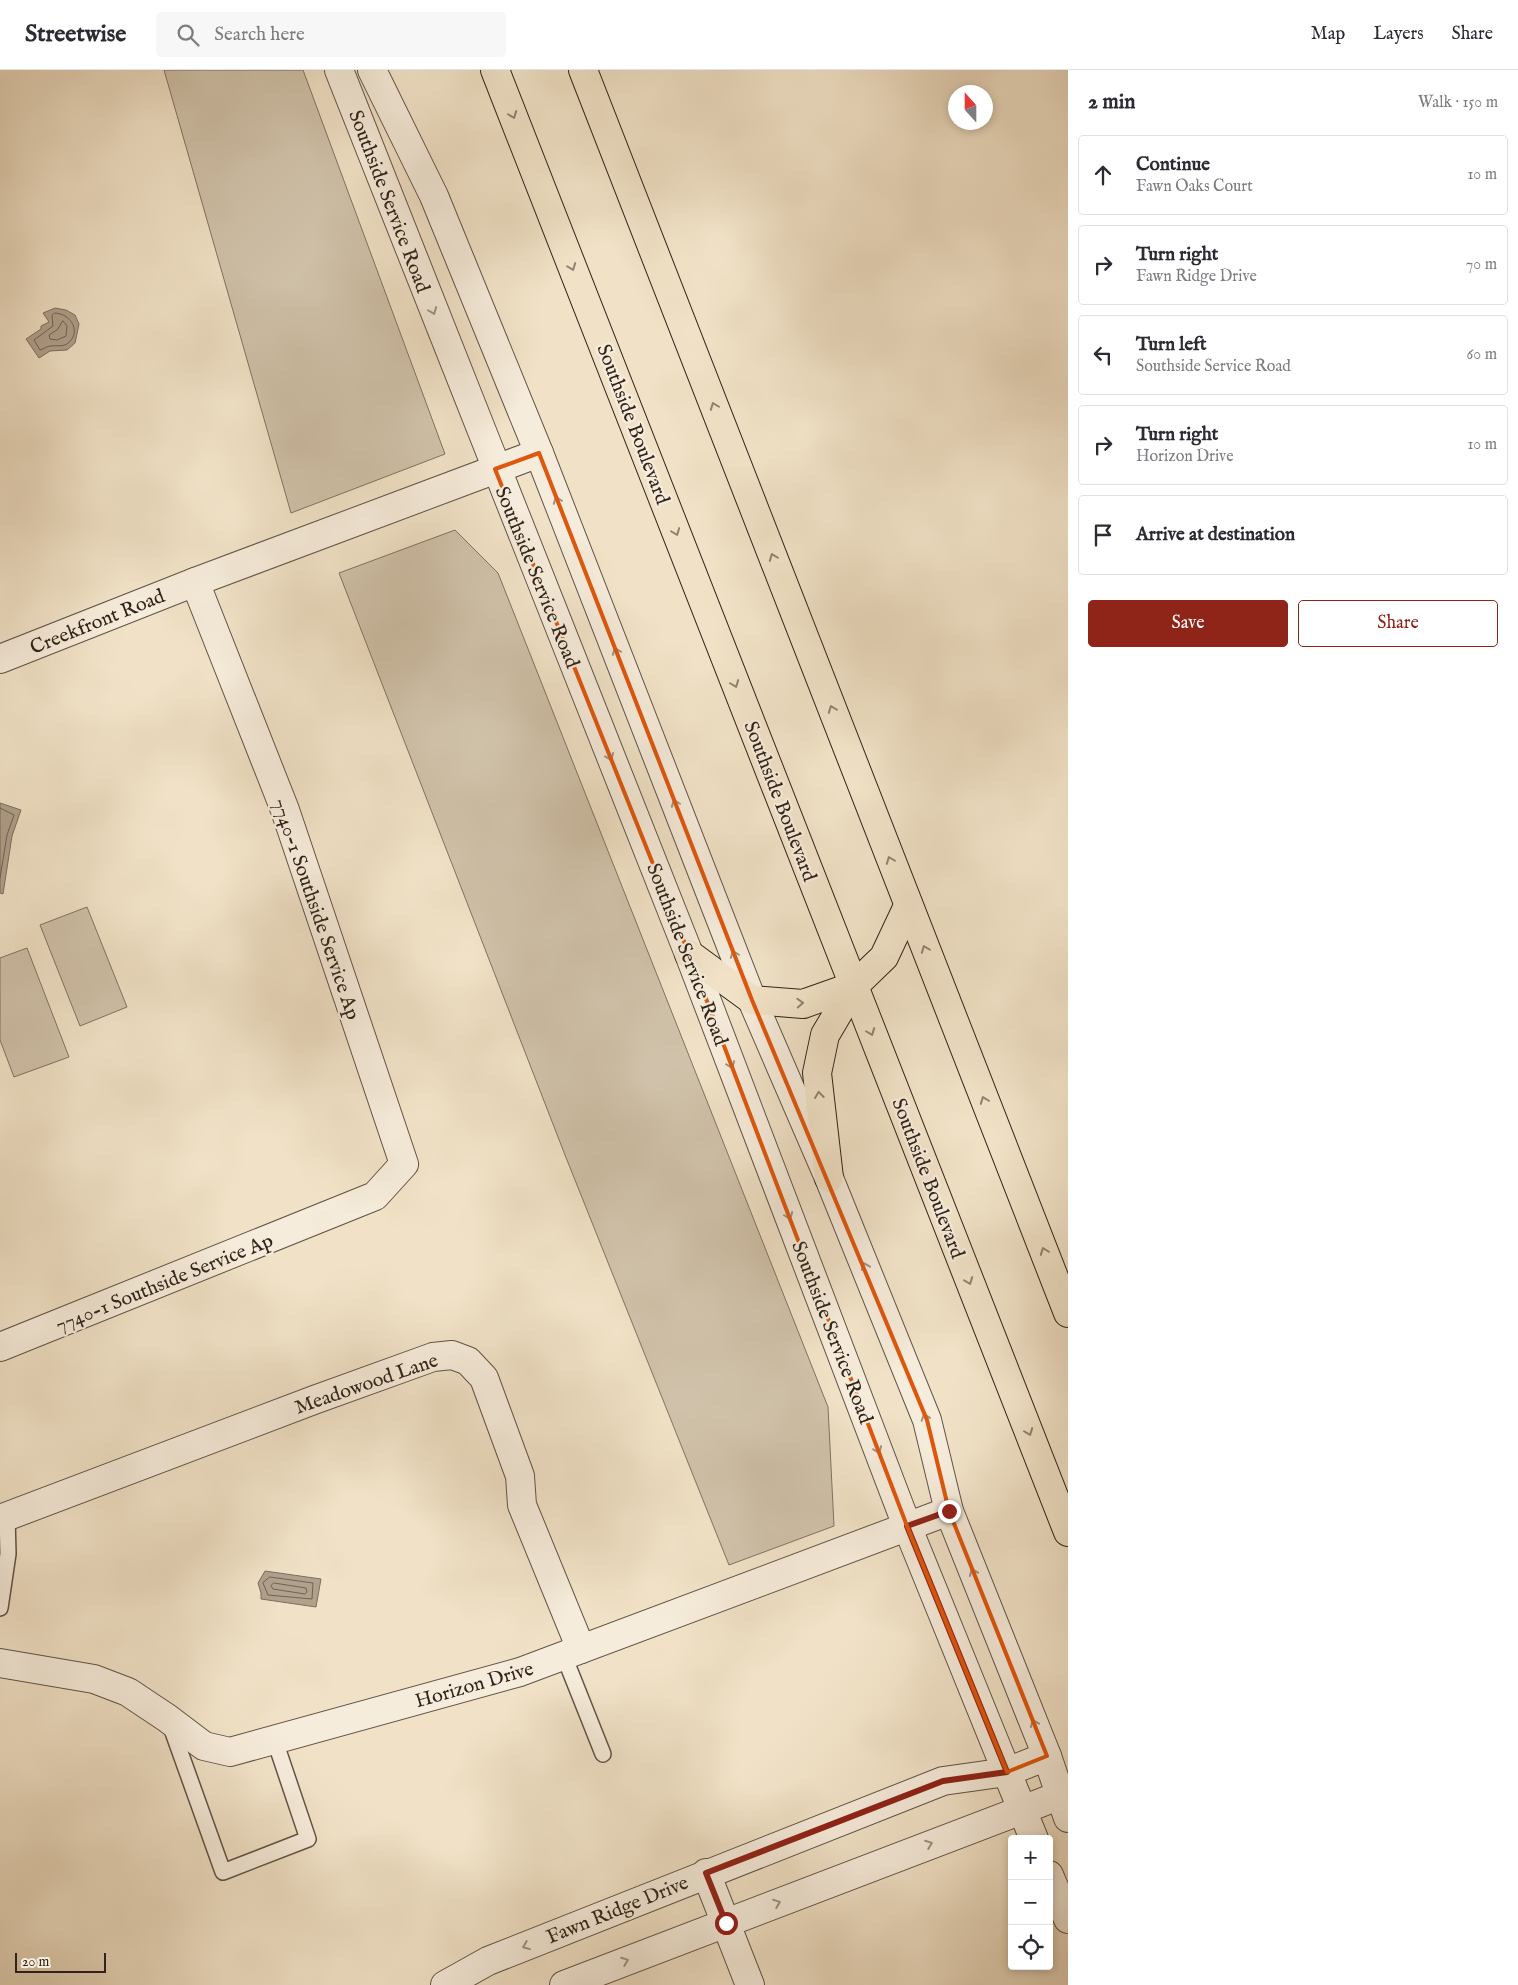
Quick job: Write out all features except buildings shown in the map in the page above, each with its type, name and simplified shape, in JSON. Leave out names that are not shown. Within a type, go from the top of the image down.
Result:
[{"type":"highway","name":"Southside Boulevard","points":[[496,70],[1068,1532]]},
{"type":"highway","points":[[583,70],[1068,1313]]},
{"type":"highway","points":[[829,1178],[817,1073],[825,1035],[854,986],[884,957],[908,906]]},
{"type":"highway","points":[[689,954],[752,1000],[803,1004],[854,986]]},
{"type":"street","name":"Southside Service Road","points":[[339,70],[495,469],[689,954],[907,1526],[1032,1835]]},
{"type":"street","name":"Southside Service Road","points":[[372,70],[434,196],[539,453],[752,1000],[829,1178],[927,1420],[949,1511],[1047,1756],[1064,1806]]},
{"type":"street","points":[[195,582],[539,453]]},
{"type":"street","name":"Creekfront Road","points":[[0,660],[195,582]]},
{"type":"street","name":"7740-1 Southside Service Ap","points":[[0,1347],[375,1196],[404,1164],[285,810],[195,582]]},
{"type":"street","name":"Meadowood Lane","points":[[4,1517],[323,1396],[433,1357],[452,1355],[468,1361],[484,1378],[520,1476],[522,1505],[573,1652]]},
{"type":"street","name":"Horizon Drive","points":[[0,1663],[94,1678],[128,1692],[204,1746],[230,1752],[520,1672],[949,1511]]},
{"type":"street","name":"Fawn Ridge Drive","points":[[445,1985],[488,1961],[706,1873],[943,1781],[1007,1772],[1047,1756]]},
{"type":"street","points":[[564,1985],[1021,1808],[1064,1806]]},
{"type":"street","points":[[706,1873],[750,1985]]},
{"type":"street","points":[[1052,1880],[1068,1919]]},
{"type":"lane","points":[[0,1608],[8,1554],[4,1517]]},
{"type":"lane","points":[[573,1652],[603,1754]]},
{"type":"lane","points":[[167,1718],[223,1872],[308,1839],[275,1741]]},
{"type":"highlighted area","points":[[539,453],[752,1000],[927,1420],[949,1511],[1047,1756],[1007,1772],[907,1526],[689,954],[495,469]]},
{"type":"shaded area","points":[[164,70],[303,70],[445,454],[291,513]]},
{"type":"shaded area","points":[[455,530],[498,573],[828,1407],[834,1526],[729,1565],[565,1155],[339,573]]},
{"type":"shaded area","points":[[87,907],[127,1007],[80,1026],[40,925]]},
{"type":"shaded area","points":[[27,948],[69,1057],[14,1077],[0,1040],[0,958]]},
{"type":"water","points":[[55,308],[66,310],[75,315],[79,324],[75,343],[67,350],[50,351],[39,358],[26,339],[41,329],[41,326],[49,322],[43,313]]},
{"type":"water","points":[[0,803],[21,810],[12,836],[3,894],[0,893]]},
{"type":"water","points":[[265,1571],[321,1579],[316,1607],[261,1599],[258,1583]]},
{"type":"route","points":[[726,1923],[706,1873],[943,1781],[1007,1772],[907,1526],[949,1511]]}]
